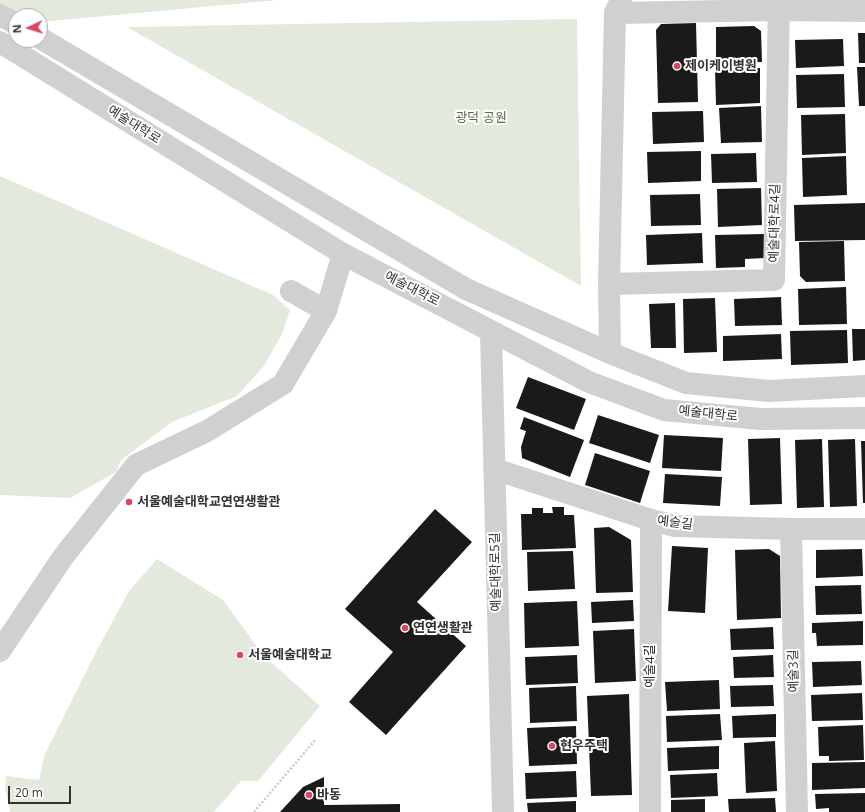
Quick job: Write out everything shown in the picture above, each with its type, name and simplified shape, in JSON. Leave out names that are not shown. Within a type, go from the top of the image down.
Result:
[{"type":"street","points":[[610,353],[609,284],[618,6],[780,5],[865,11]]},
{"type":"street","name":"예술대학로4길","points":[[609,284],[774,280],[780,5]]},
{"type":"street","name":"예술대학로","points":[[0,42],[343,254],[458,312],[491,332],[589,382],[664,410],[760,419],[865,418]]},
{"type":"street","name":"예술대학로","points":[[48,43],[466,289],[610,353],[686,383],[769,391],[865,386]]},
{"type":"street","points":[[0,651],[63,557],[136,465],[207,431],[283,384],[326,311],[343,254]]},
{"type":"street","points":[[291,291],[326,311]]},
{"type":"street","name":"예술대학로5길","points":[[491,332],[503,812]]},
{"type":"street","name":"예술길","points":[[494,469],[650,520],[675,526],[865,529]]},
{"type":"street","name":"예술4길","points":[[650,520],[650,812]]},
{"type":"street","name":"예술3길","points":[[791,529],[797,812]]},
{"type":"path","points":[[254,812],[316,739]]},
{"type":"green space","points":[[0,0],[278,0],[48,21],[48,8],[8,8],[8,21],[0,26]]},
{"type":"green space","name":"광덕 공원","points":[[577,19],[581,286],[127,27]]},
{"type":"green space","points":[[0,176],[273,295],[290,310],[282,334],[264,366],[237,396],[172,422],[121,460],[116,472],[70,498],[0,495]]},
{"type":"green space","points":[[157,559],[223,600],[263,655],[320,706],[258,781],[241,781],[214,812],[10,812],[5,787],[6,776],[39,780],[44,756],[96,652],[129,591]]},
{"type":"building","name":"제이케이병원","points":[[696,23],[698,102],[658,103],[656,30],[661,24]]},
{"type":"building","points":[[754,26],[761,31],[762,62],[716,63],[716,27]]},
{"type":"building","points":[[858,33],[865,33],[865,63],[859,63]]},
{"type":"building","points":[[843,39],[844,66],[796,68],[795,40]]},
{"type":"building","points":[[857,67],[865,67],[865,106],[859,106]]},
{"type":"building","points":[[760,68],[760,103],[716,105],[715,69]]},
{"type":"building","points":[[844,74],[845,107],[797,108],[796,75]]},
{"type":"building","points":[[761,106],[762,142],[721,143],[719,108]]},
{"type":"building","points":[[703,111],[704,142],[653,144],[652,112]]},
{"type":"building","points":[[845,114],[846,153],[802,155],[801,115]]},
{"type":"building","points":[[701,151],[701,181],[648,183],[647,152]]},
{"type":"building","points":[[756,153],[757,182],[712,183],[711,154]]},
{"type":"building","points":[[846,156],[847,195],[803,197],[802,158]]},
{"type":"building","points":[[761,188],[762,225],[718,227],[717,189]]},
{"type":"building","points":[[700,194],[701,225],[651,226],[650,195]]},
{"type":"building","points":[[865,203],[865,240],[795,241],[794,205]]},
{"type":"building","points":[[702,233],[703,263],[647,265],[646,235]]},
{"type":"building","points":[[764,234],[765,258],[745,259],[745,267],[716,268],[715,235]]},
{"type":"building","points":[[844,241],[845,281],[806,282],[800,276],[799,242]]},
{"type":"building","points":[[846,287],[847,324],[799,325],[798,289]]},
{"type":"building","points":[[781,297],[782,325],[735,326],[734,299]]},
{"type":"building","points":[[715,298],[717,352],[684,353],[683,299]]},
{"type":"building","points":[[675,303],[676,348],[651,348],[649,304]]},
{"type":"building","points":[[852,329],[865,329],[865,360],[853,361]]},
{"type":"building","points":[[847,330],[848,363],[791,365],[790,331]]},
{"type":"building","points":[[781,334],[782,359],[723,361],[723,336]]},
{"type":"building","points":[[528,377],[586,399],[574,430],[516,408]]},
{"type":"building","points":[[598,415],[659,435],[650,463],[589,443]]},
{"type":"building","points":[[524,417],[584,440],[570,477],[522,458],[521,447],[526,431],[520,429]]},
{"type":"building","points":[[664,435],[723,438],[721,471],[662,468]]},
{"type":"building","points":[[780,438],[782,504],[750,505],[748,439]]},
{"type":"building","points":[[822,439],[824,507],[797,508],[795,440]]},
{"type":"building","points":[[855,439],[857,506],[830,507],[828,440]]},
{"type":"building","points":[[861,441],[865,441],[865,503],[863,503]]},
{"type":"building","points":[[595,453],[650,471],[640,503],[585,485]]},
{"type":"building","points":[[665,474],[722,477],[720,506],[663,503]]},
{"type":"building","points":[[552,507],[564,507],[564,515],[574,515],[576,548],[522,550],[521,514],[532,514],[532,508],[543,508],[543,513],[553,513]]},
{"type":"building","name":"연연생활관","points":[[435,509],[472,542],[417,602],[466,646],[386,735],[349,702],[393,652],[345,609]]},
{"type":"building","points":[[609,527],[631,540],[633,592],[596,593],[594,528]]},
{"type":"building","points":[[672,546],[708,548],[705,613],[668,611]]},
{"type":"building","points":[[769,549],[780,556],[781,618],[737,620],[735,550]]},
{"type":"building","points":[[862,549],[863,576],[816,578],[816,550]]},
{"type":"building","points":[[573,551],[575,589],[528,591],[527,552]]},
{"type":"building","points":[[861,585],[862,614],[816,615],[815,586]]},
{"type":"building","points":[[633,600],[634,621],[592,623],[591,602]]},
{"type":"building","points":[[577,601],[579,646],[525,648],[524,603]]},
{"type":"building","points":[[863,621],[863,645],[817,646],[816,633],[812,633],[812,623]]},
{"type":"building","points":[[773,627],[774,649],[731,650],[730,629]]},
{"type":"building","points":[[634,629],[636,681],[595,683],[593,631]]},
{"type":"building","points":[[577,655],[578,683],[526,685],[525,657]]},
{"type":"building","points":[[773,655],[774,677],[734,678],[733,657]]},
{"type":"building","points":[[861,661],[862,685],[813,687],[812,662]]},
{"type":"building","points":[[719,680],[720,709],[667,711],[665,682]]},
{"type":"building","points":[[773,685],[774,706],[731,707],[730,686]]},
{"type":"building","points":[[576,686],[577,721],[530,723],[529,688]]},
{"type":"building","points":[[862,693],[863,720],[812,721],[811,695]]},
{"type":"building","points":[[629,694],[632,795],[591,796],[587,696]]},
{"type":"building","points":[[720,714],[722,740],[667,742],[666,716]]},
{"type":"building","points":[[776,714],[776,737],[733,738],[732,716]]},
{"type":"building","points":[[863,725],[864,760],[829,761],[829,756],[819,756],[818,727]]},
{"type":"building","name":"현우주택","points":[[576,726],[577,764],[529,766],[527,728]]},
{"type":"building","points":[[775,741],[777,791],[746,793],[744,743]]},
{"type":"building","points":[[719,746],[719,769],[668,771],[667,748]]},
{"type":"building","points":[[865,762],[865,788],[812,790],[812,763]]},
{"type":"building","points":[[576,771],[577,797],[526,799],[525,773]]},
{"type":"building","points":[[717,773],[718,796],[671,798],[670,775]]},
{"type":"building","name":"바동","points":[[324,777],[324,805],[400,804],[400,812],[280,812],[303,787]]},
{"type":"building","points":[[865,793],[865,812],[829,812],[829,808],[816,809],[815,794]]},
{"type":"building","points":[[775,798],[776,812],[729,812],[728,799]]},
{"type":"building","points":[[705,799],[705,812],[671,812],[671,800]]},
{"type":"building","points":[[576,801],[576,812],[528,812],[527,803]]},
{"type":"place","name":"제이케이병원","points":[[677,66]]},
{"type":"place","name":"서울예술대학교연연생활관","points":[[129,502]]},
{"type":"place","name":"연연생활관","points":[[405,628]]},
{"type":"place","name":"서울예술대학교","points":[[240,655]]},
{"type":"place","name":"현우주택","points":[[552,746]]},
{"type":"place","name":"바동","points":[[309,795]]}]
